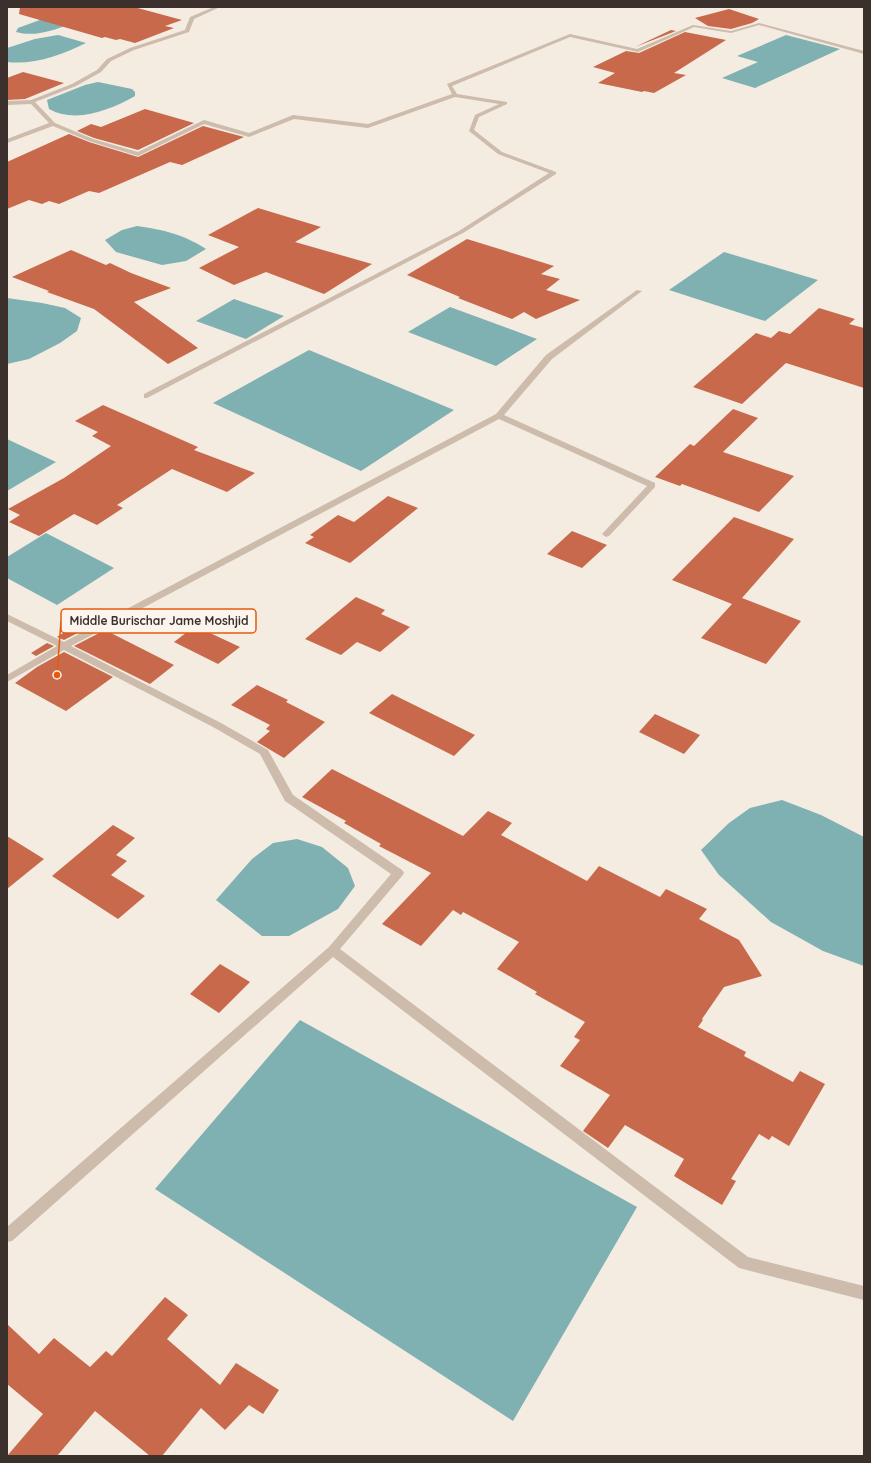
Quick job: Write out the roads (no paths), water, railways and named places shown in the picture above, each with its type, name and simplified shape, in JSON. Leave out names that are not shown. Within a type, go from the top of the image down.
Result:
[{"type":"street","points":[[7,103],[32,102],[74,85],[99,71],[109,60],[132,49],[187,31],[192,18],[218,7]]},
{"type":"street","points":[[455,95],[449,85],[570,35],[638,51],[693,26],[731,32],[759,24],[864,53]]},
{"type":"street","points":[[32,102],[53,124],[91,140],[138,154],[204,122],[249,135],[293,117],[368,126],[455,95],[506,103],[478,116],[471,130],[500,153],[554,173],[461,232],[147,396]]},
{"type":"street","points":[[7,141],[53,124]]},
{"type":"street","points":[[7,679],[64,646],[499,416],[548,357],[639,291]]},
{"type":"street","points":[[499,416],[652,485],[606,534]]},
{"type":"street","points":[[7,617],[217,725],[264,752],[289,798],[398,873],[333,950],[7,1236]]},
{"type":"street","points":[[333,950],[744,1263],[864,1293]]},
{"type":"water","points":[[48,17],[69,24],[36,34],[16,32],[18,28]]},
{"type":"water","points":[[58,35],[86,43],[48,58],[17,63],[7,62],[7,48],[35,39]]},
{"type":"water","points":[[786,35],[840,49],[755,88],[722,78],[758,62],[737,56]]},
{"type":"water","points":[[98,82],[132,89],[135,92],[135,96],[104,110],[81,115],[59,113],[49,109],[47,100],[85,85]]},
{"type":"water","points":[[137,226],[173,233],[206,249],[186,261],[162,265],[116,252],[105,240],[122,230]]},
{"type":"water","points":[[724,252],[818,280],[765,321],[669,290]]},
{"type":"water","points":[[7,298],[65,308],[81,318],[77,331],[60,343],[29,359],[7,364]]},
{"type":"water","points":[[234,299],[284,316],[246,339],[196,321]]},
{"type":"water","points":[[450,307],[537,339],[496,366],[408,332]]},
{"type":"water","points":[[309,350],[454,410],[361,471],[213,403]]},
{"type":"water","points":[[7,439],[56,462],[7,491]]},
{"type":"water","points":[[46,533],[114,568],[57,605],[7,578],[7,557]]},
{"type":"water","points":[[782,800],[821,815],[864,837],[864,966],[823,951],[771,922],[719,875],[701,850],[729,823],[750,808]]},
{"type":"water","points":[[297,839],[322,847],[348,868],[355,886],[338,909],[289,936],[262,936],[216,900],[252,859],[273,843]]},
{"type":"water","points":[[300,1020],[637,1207],[513,1421],[155,1189]]},
{"type":"place","name":"Middle Burischar Jame Moshjid","points":[[57,675]]}]
